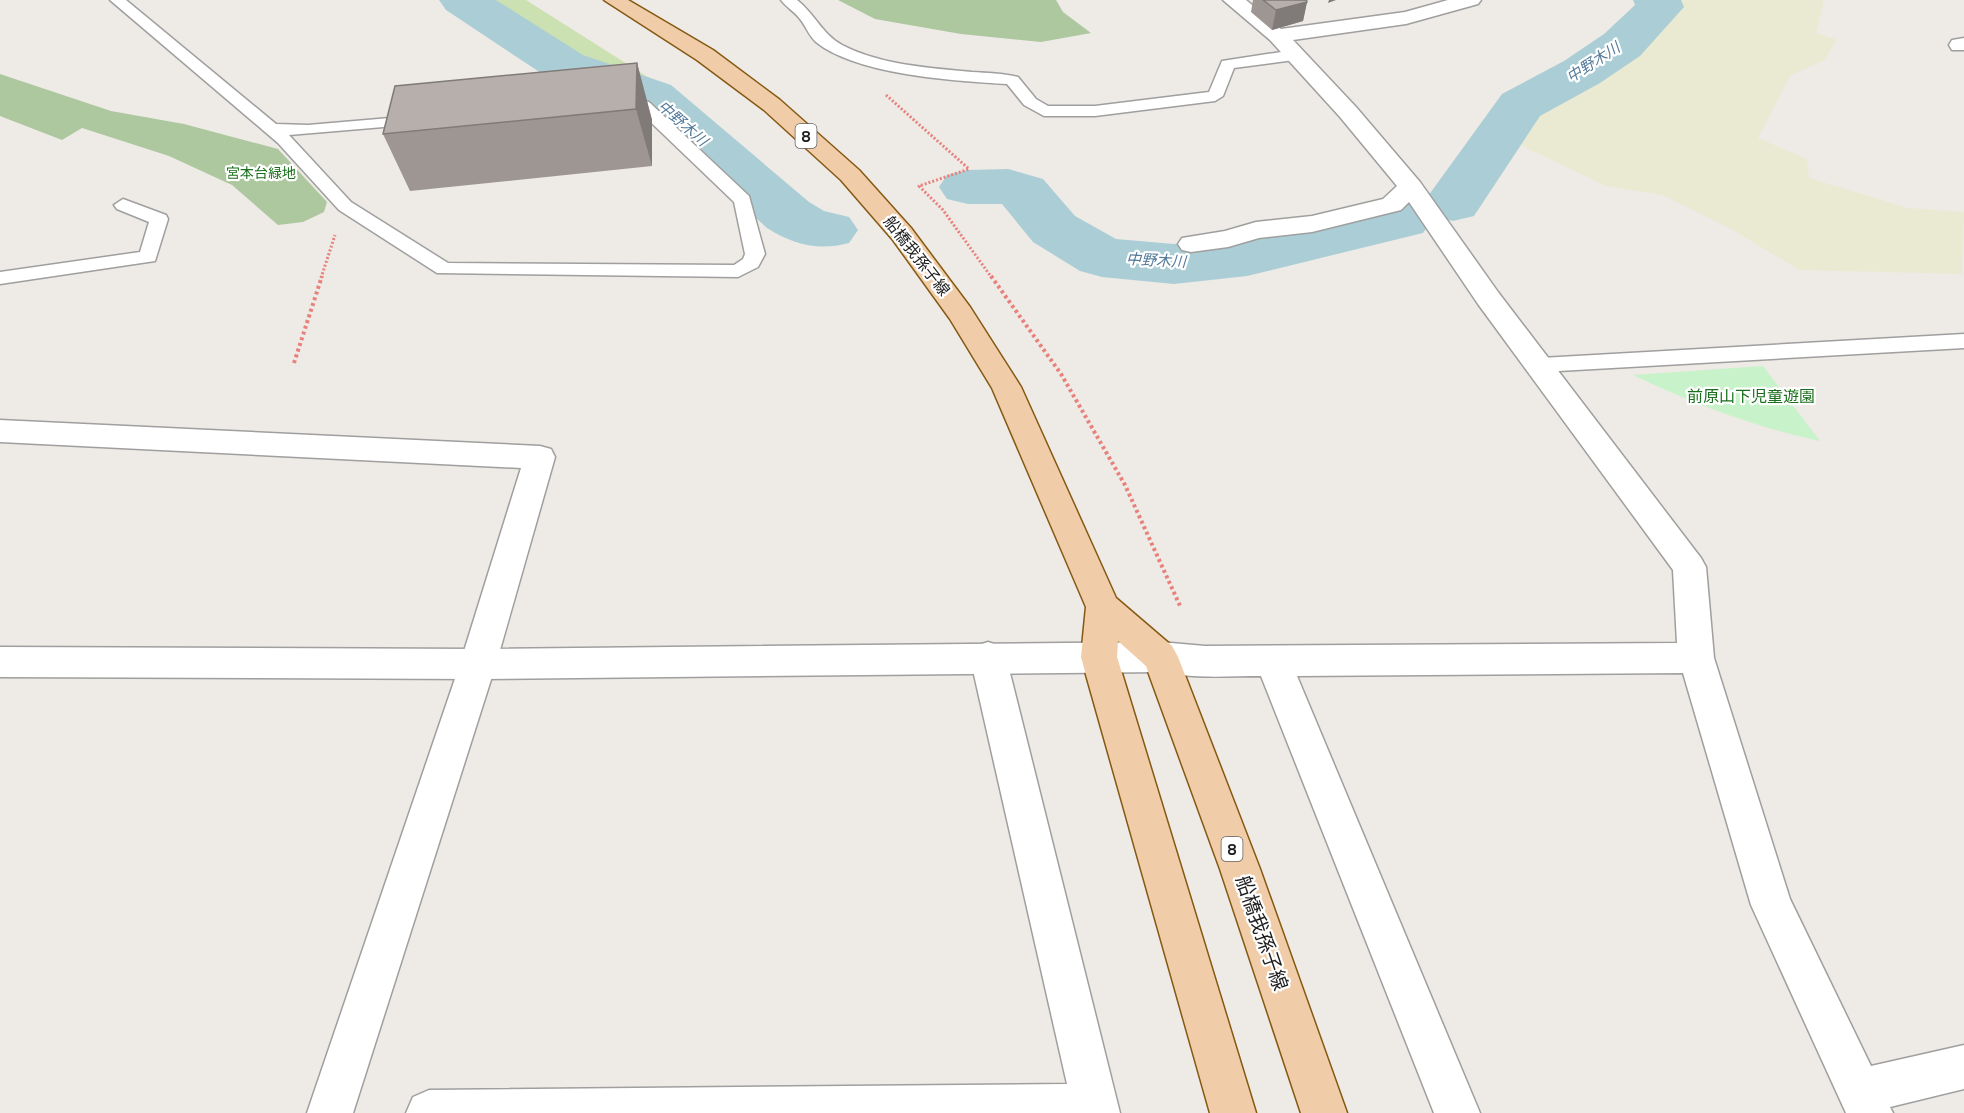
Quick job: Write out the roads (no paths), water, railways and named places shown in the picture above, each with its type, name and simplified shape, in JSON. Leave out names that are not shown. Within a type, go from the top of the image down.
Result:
[{"type":"main road","name":"船橋我孫子線","points":[[614,0],[705,55],[772,105],[850,175],[902,234],[960,313],[1006,387],[1103,607],[1160,657],[1240,869],[1324,1113]]},
{"type":"main road","name":"船橋我孫子線","points":[[1103,607],[1099,657],[1233,1113]]},
{"type":"street","points":[[1233,0],[1285,46],[1348,112],[1411,187],[1488,298],[1541,365],[1689,567],[1696,658],[1771,905],[1865,1102],[1964,1067]]},
{"type":"street","points":[[1285,46],[1406,18],[1471,0]]},
{"type":"street","points":[[1191,244],[1228,239],[1256,230],[1312,224],[1392,205],[1411,187]]},
{"type":"street","points":[[0,431],[540,458],[477,664],[330,1113]]},
{"type":"street","points":[[0,662],[477,664],[988,657],[1160,657],[1205,661],[1272,658],[1696,658]]},
{"type":"street","points":[[429,1113],[1096,1110],[988,657]]},
{"type":"street","points":[[1272,658],[1457,1113]]},
{"type":"lane","points":[[117,0],[272,129],[345,206],[444,269],[738,271],[751,263],[755,254],[743,200],[643,106],[607,101]]},
{"type":"lane","points":[[788,0],[805,15],[821,38],[848,52],[886,64],[961,76],[1012,80],[1030,102],[1044,111],[1095,111],[1215,96],[1228,64],[1285,46]]},
{"type":"lane","points":[[272,129],[308,130],[434,118]]},
{"type":"lane","points":[[0,278],[148,257],[159,219],[123,204]]},
{"type":"lane","points":[[1541,365],[1964,341]]},
{"type":"waterway","name":"中野木川","points":[[463,0],[565,66],[652,96],[788,215],[809,228],[828,230]]},
{"type":"waterway","name":"中野木川","points":[[1453,203],[1521,105],[1582,72],[1622,45],[1660,7],[1657,0]]},
{"type":"waterway","name":"中野木川","points":[[968,187],[1008,186],[1022,191],[1054,229],[1102,257],[1174,264],[1247,256],[1402,220]]},
{"type":"park label","name":"宮本台緑地","points":[[261,173]]},
{"type":"park label","name":"前原山下児童遊園","points":[[1751,396]]}]
